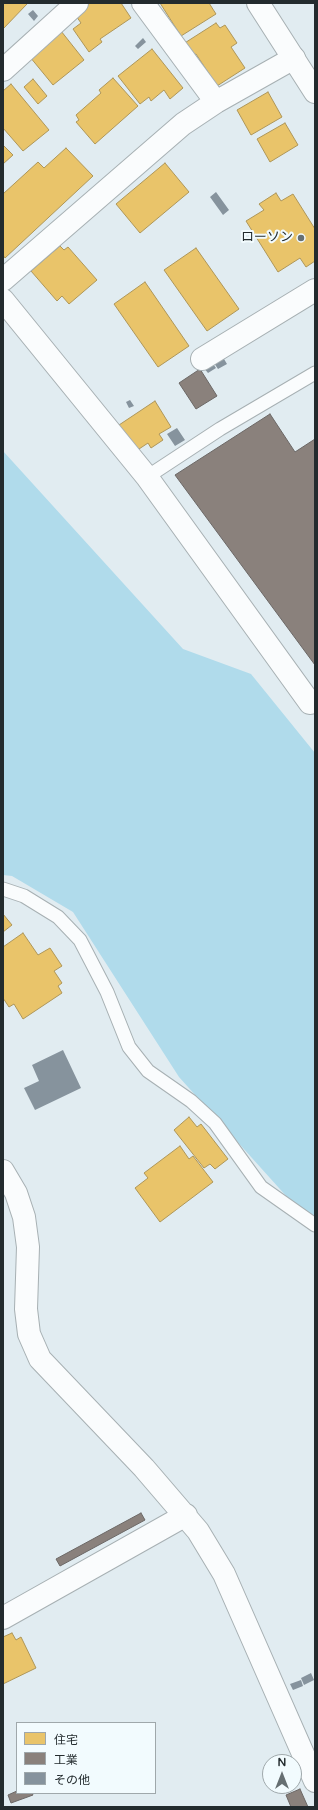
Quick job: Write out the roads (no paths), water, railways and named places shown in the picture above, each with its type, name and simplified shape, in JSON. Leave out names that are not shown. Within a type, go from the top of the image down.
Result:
[{"type":"street","points":[[5,65],[77,3]]},
{"type":"street","points":[[143,3],[216,102]]},
{"type":"street","points":[[258,3],[315,92]]},
{"type":"street","points":[[3,280],[183,124],[216,102],[294,58]]},
{"type":"street","points":[[202,359],[315,290]]},
{"type":"street","points":[[3,300],[147,477],[313,706]]},
{"type":"street","points":[[3,1171],[16,1193],[24,1217],[28,1247],[26,1309],[29,1334],[40,1358],[144,1468],[198,1530],[224,1574],[315,1781]]},
{"type":"street","points":[[3,1618],[186,1515]]},
{"type":"lane","points":[[147,477],[220,429],[315,373]]},
{"type":"lane","points":[[3,889],[24,896],[58,917],[80,940],[107,992],[129,1047],[148,1071],[191,1100],[215,1123],[261,1187],[315,1225]]},
{"type":"place","name":"ローソン","points":[[301,238]]}]
